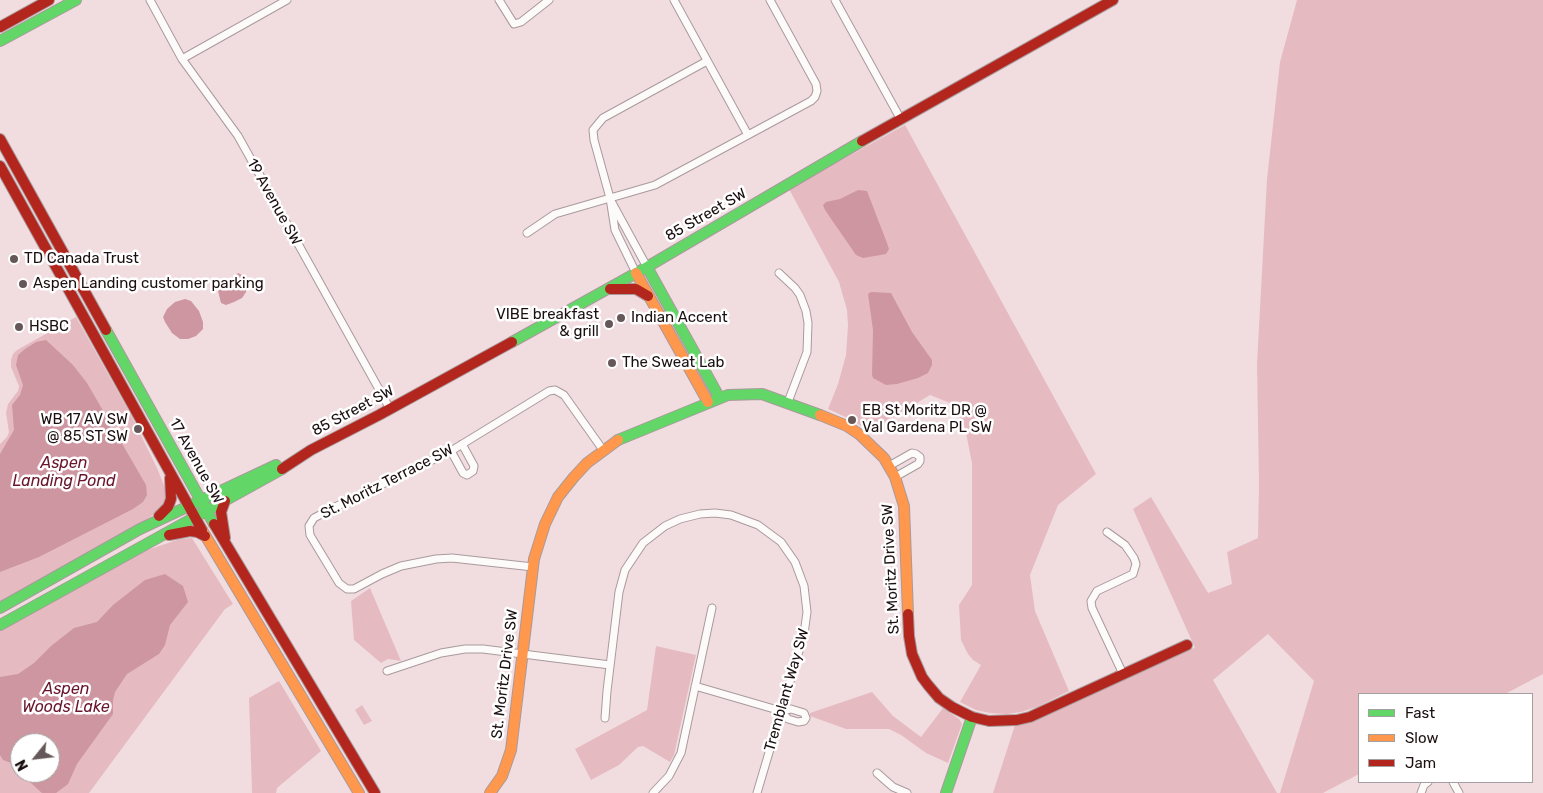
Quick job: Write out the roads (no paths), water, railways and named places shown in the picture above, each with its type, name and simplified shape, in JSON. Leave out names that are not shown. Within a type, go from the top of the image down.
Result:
[{"type":"street","points":[[0,27],[49,0]]},
{"type":"street","points":[[0,42],[63,3],[76,0]]},
{"type":"street","name":"19 Avenue SW","points":[[150,0],[182,59],[238,136],[390,409]]},
{"type":"street","points":[[182,59],[287,0]]},
{"type":"street","points":[[499,0],[514,24],[520,22],[549,0]]},
{"type":"street","points":[[674,0],[748,135]]},
{"type":"street","points":[[527,233],[534,226],[555,214],[642,190],[664,181],[811,101],[817,91],[816,84],[770,0]]},
{"type":"street","points":[[835,0],[900,118]]},
{"type":"street","name":"85 Street SW","points":[[0,625],[225,501],[299,459],[311,450],[390,409],[647,267],[900,118],[1113,0]]},
{"type":"street","points":[[707,61],[603,118],[595,125],[593,136],[610,198],[615,230],[636,273],[708,402]]},
{"type":"street","name":"17 Avenue SW","points":[[0,139],[4,156],[88,298],[200,501],[375,793]]},
{"type":"street","name":"17 Avenue SW","points":[[0,166],[194,517],[359,793]]},
{"type":"street","points":[[610,198],[720,397]]},
{"type":"street","points":[[779,273],[800,295],[808,323],[807,352],[788,402]]},
{"type":"street","points":[[606,289],[636,289],[650,297]]},
{"type":"street","points":[[77,304],[88,298]]},
{"type":"street","points":[[125,391],[136,385]]},
{"type":"street","name":"St. Moritz Terrace SW","points":[[533,567],[462,559],[436,559],[412,563],[392,570],[354,589],[347,589],[339,583],[310,535],[308,528],[311,521],[333,508],[451,450],[552,390],[564,395],[603,450]]},
{"type":"street","name":"St. Moritz Drive SW","points":[[490,793],[502,776],[511,750],[533,567],[540,534],[558,497],[587,463],[620,439],[720,397],[756,394],[788,402],[847,426],[877,450],[895,477],[902,497],[905,514],[909,636],[912,654],[922,677],[936,694],[948,704],[972,717],[1000,721],[1030,717],[1187,645]]},
{"type":"street","points":[[451,450],[463,473],[467,475],[474,471],[474,466],[462,444]]},
{"type":"street","name":"85 Street SW","points":[[0,608],[188,505],[236,485],[296,454],[311,450]]},
{"type":"street","points":[[889,466],[912,453],[920,457],[918,464],[895,477]]},
{"type":"street","points":[[140,530],[168,507],[172,492],[169,471]]},
{"type":"street","points":[[225,501],[221,512],[226,544]]},
{"type":"street","name":"Tremblant Way SW","points":[[605,718],[622,579],[629,563],[643,543],[665,526],[689,516],[715,514],[741,518],[758,525],[781,542],[796,562],[807,599],[806,622],[757,793]]},
{"type":"street","points":[[163,535],[190,531],[197,532],[206,537]]},
{"type":"street","points":[[1107,532],[1125,546],[1136,564],[1133,574],[1096,591],[1091,601],[1092,608],[1123,674]]},
{"type":"street","points":[[653,793],[669,776],[681,753],[712,608]]},
{"type":"street","points":[[387,671],[453,650],[483,649],[610,665]]},
{"type":"street","points":[[696,686],[781,711]]},
{"type":"street","points":[[946,793],[972,717]]},
{"type":"street","points":[[877,773],[893,787],[907,793]]},
{"type":"water","points":[[858,190],[867,191],[889,249],[886,254],[863,258],[856,255],[825,210],[823,205],[826,202],[840,199]]},
{"type":"water","points":[[238,273],[244,276],[247,281],[246,292],[242,298],[234,302],[226,305],[221,303],[218,291]]},
{"type":"water","points":[[871,292],[891,293],[912,332],[932,360],[928,373],[897,384],[886,385],[873,378],[873,330],[868,294]]},
{"type":"water","points":[[185,299],[191,301],[199,311],[203,322],[203,329],[196,336],[180,339],[172,333],[163,317],[167,309],[175,302]]},
{"type":"water","name":"Aspen Landing Pond","points":[[46,340],[73,365],[87,383],[146,485],[147,495],[143,502],[133,509],[39,557],[0,572],[0,454],[14,430],[12,405],[20,395],[23,385],[16,365],[18,355],[25,349],[36,342]]},
{"type":"water","name":"Aspen Woods Lake","points":[[165,574],[183,586],[188,602],[170,625],[165,645],[159,654],[127,674],[115,692],[113,714],[77,764],[68,784],[56,793],[42,793],[31,783],[60,783],[60,733],[10,733],[10,763],[3,760],[0,755],[0,677],[18,674],[34,663],[51,646],[74,628],[97,622],[113,605],[145,580]]},
{"type":"place","name":"TD Canada Trust","points":[[14,259]]},
{"type":"place","name":"Aspen Landing customer parking","points":[[23,284]]},
{"type":"place","name":"Indian Accent","points":[[621,318]]},
{"type":"place","name":"VIBE breakfast & grill","points":[[609,324]]},
{"type":"place","name":"HSBC","points":[[19,327]]},
{"type":"place","name":"The Sweat Lab","points":[[612,363]]},
{"type":"place","name":"EB St Moritz DR @ Val Gardena PL SW","points":[[852,420]]},
{"type":"place","name":"WB 17 AV SW @ 85 ST SW","points":[[138,429]]}]
